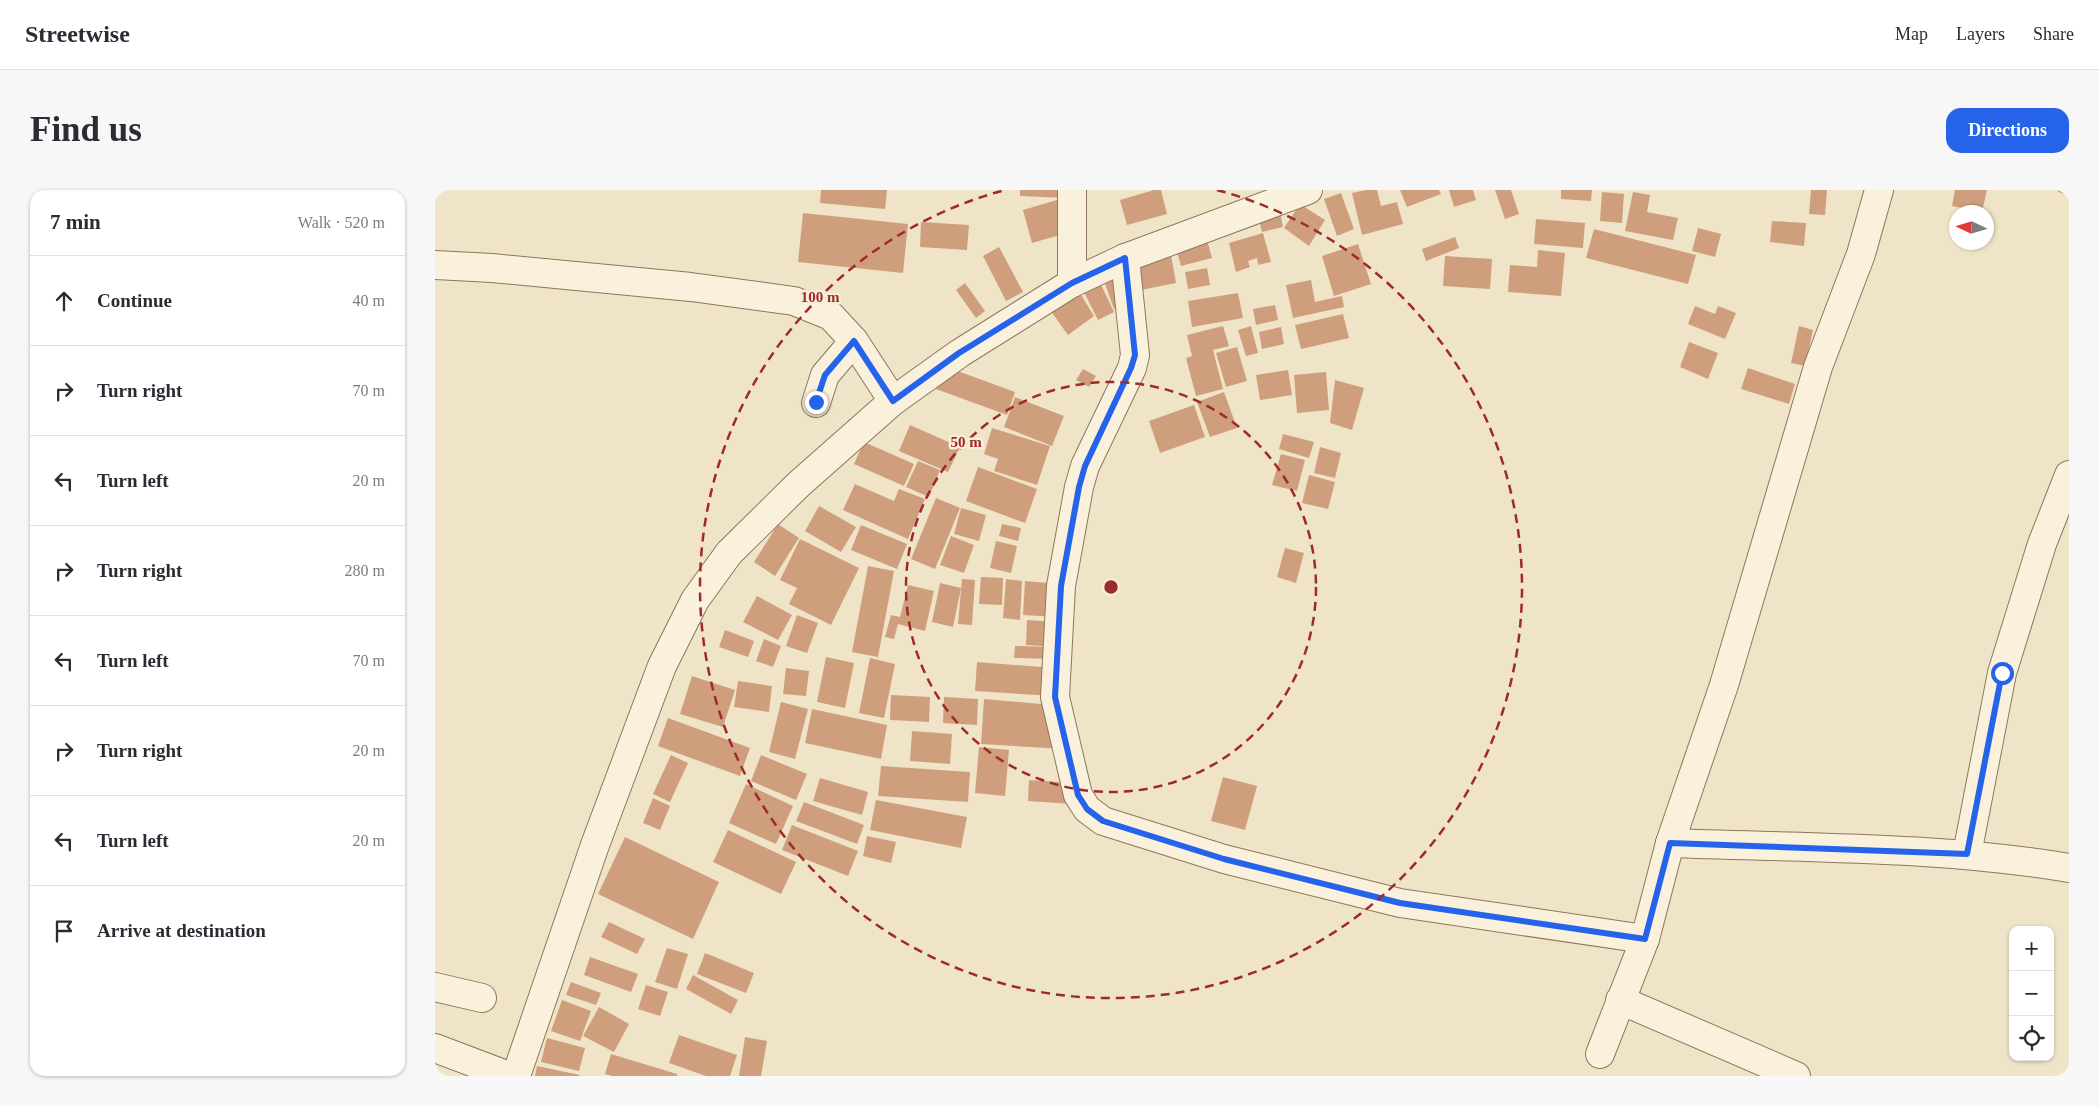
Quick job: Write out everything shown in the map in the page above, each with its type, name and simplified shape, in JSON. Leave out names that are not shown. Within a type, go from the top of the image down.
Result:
[{"type":"street","points":[[1072,190],[1072,283]]},
{"type":"street","points":[[515,1076],[595,845],[663,666],[695,600],[729,553],[799,484],[893,401],[959,353],[1072,283],[1125,258],[1308,190]]},
{"type":"street","points":[[1600,1054],[1645,939],[1670,843],[1724,685],[1818,367],[1861,254],[1879,190]]},
{"type":"street","points":[[1125,258],[1135,355],[1131,368],[1085,466],[1079,487],[1061,586],[1055,697],[1078,795],[1087,809],[1103,821],[1224,859],[1400,903],[1645,939]]},
{"type":"street","points":[[435,265],[492,268],[681,286],[794,301],[831,316],[854,341],[893,401]]},
{"type":"street","points":[[816,402],[825,375],[854,341]]},
{"type":"street","points":[[1967,854],[2002,673],[2041,544],[2069,475]]},
{"type":"street","points":[[1670,843],[1967,854],[2069,868]]},
{"type":"street","points":[[435,987],[482,998]]},
{"type":"street","points":[[1620,1000],[1796,1076]]},
{"type":"street","points":[[435,1048],[509,1076]]},
{"type":"building","points":[[821,190],[887,190],[885,209],[820,203]]},
{"type":"building","points":[[1020,190],[1065,190],[1065,198],[1020,196]]},
{"type":"building","points":[[1154,190],[1161,190],[1167,214],[1127,225],[1120,200]]},
{"type":"building","points":[[1377,190],[1381,206],[1397,202],[1403,224],[1362,235],[1352,193]]},
{"type":"building","points":[[1400,190],[1439,190],[1441,194],[1407,207]]},
{"type":"building","points":[[1449,190],[1473,190],[1476,200],[1454,207]]},
{"type":"building","points":[[1495,190],[1511,190],[1519,214],[1505,219]]},
{"type":"building","points":[[1561,190],[1592,190],[1591,201],[1561,199]]},
{"type":"building","points":[[1811,190],[1827,190],[1825,215],[1809,214]]},
{"type":"building","points":[[1955,190],[1987,190],[1984,205],[1952,205]]},
{"type":"building","points":[[2058,190],[2069,190],[2069,195],[2058,192]]},
{"type":"building","points":[[1602,192],[1624,194],[1622,223],[1600,221]]},
{"type":"building","points":[[1633,192],[1650,195],[1647,212],[1678,218],[1673,240],[1625,231]]},
{"type":"building","points":[[1341,193],[1354,229],[1337,236],[1324,199]]},
{"type":"building","points":[[1060,199],[1070,232],[1032,243],[1023,210]]},
{"type":"building","points":[[1300,204],[1325,220],[1309,246],[1284,228]]},
{"type":"building","points":[[1279,207],[1283,227],[1262,232],[1257,212]]},
{"type":"building","points":[[803,213],[908,224],[903,273],[798,262]]},
{"type":"building","points":[[1536,219],[1585,223],[1583,248],[1534,244]]},
{"type":"building","points":[[1772,221],[1806,223],[1804,246],[1770,242]]},
{"type":"building","points":[[921,222],[969,225],[967,250],[920,247]]},
{"type":"building","points":[[1698,228],[1721,234],[1715,257],[1692,251]]},
{"type":"building","points":[[1594,229],[1696,255],[1688,284],[1586,258]]},
{"type":"building","points":[[1263,233],[1271,262],[1258,265],[1257,258],[1248,261],[1250,267],[1236,272],[1229,243]]},
{"type":"building","points":[[1455,237],[1459,248],[1426,261],[1422,249]]},
{"type":"building","points":[[1207,240],[1212,258],[1181,266],[1176,248]]},
{"type":"building","points":[[1358,244],[1371,284],[1334,296],[1322,256]]},
{"type":"building","points":[[999,247],[1023,292],[1006,301],[983,256]]},
{"type":"building","points":[[1538,250],[1565,253],[1561,296],[1508,292],[1510,265],[1537,267]]},
{"type":"building","points":[[1171,255],[1176,283],[1136,291],[1131,262]]},
{"type":"building","points":[[1445,256],[1492,259],[1490,289],[1443,286]]},
{"type":"building","points":[[1207,268],[1210,285],[1188,289],[1185,272]]},
{"type":"building","points":[[1097,276],[1114,312],[1098,320],[1080,284]]},
{"type":"building","points":[[1117,277],[1127,305],[1114,309],[1104,281]]},
{"type":"building","points":[[1311,280],[1315,302],[1342,296],[1344,307],[1293,318],[1286,285]]},
{"type":"building","points":[[965,283],[985,311],[976,318],[956,290]]},
{"type":"building","points":[[1078,290],[1094,316],[1068,335],[1050,310]]},
{"type":"building","points":[[1238,293],[1243,318],[1192,327],[1188,301]]},
{"type":"building","points":[[1275,305],[1278,320],[1256,325],[1253,309]]},
{"type":"building","points":[[1695,306],[1715,314],[1718,306],[1736,313],[1725,339],[1688,324]]},
{"type":"building","points":[[1343,314],[1349,338],[1301,349],[1295,325]]},
{"type":"building","points":[[1223,326],[1229,346],[1213,350],[1223,389],[1196,396],[1186,358],[1192,356],[1187,335]]},
{"type":"building","points":[[1251,326],[1258,353],[1246,356],[1238,330]]},
{"type":"building","points":[[1799,326],[1813,330],[1805,366],[1791,363]]},
{"type":"building","points":[[1281,327],[1284,344],[1262,349],[1259,332]]},
{"type":"building","points":[[1689,342],[1718,353],[1708,379],[1680,367]]},
{"type":"building","points":[[1237,347],[1247,381],[1226,387],[1216,353]]},
{"type":"building","points":[[944,366],[1015,392],[1007,415],[936,389]]},
{"type":"building","points":[[1748,368],[1795,384],[1789,404],[1741,389]]},
{"type":"building","points":[[1083,369],[1096,376],[1089,387],[1076,380]]},
{"type":"building","points":[[1288,370],[1292,395],[1260,400],[1256,375]]},
{"type":"building","points":[[1326,372],[1329,410],[1297,413],[1294,375]]},
{"type":"building","points":[[1335,380],[1364,388],[1352,430],[1330,423]]},
{"type":"building","points":[[1224,392],[1237,428],[1210,437],[1197,402]]},
{"type":"building","points":[[1015,397],[1064,416],[1052,446],[1004,427]]},
{"type":"building","points":[[1194,405],[1205,437],[1160,453],[1149,421]]},
{"type":"building","points":[[910,425],[960,447],[948,472],[899,451]]},
{"type":"building","points":[[992,428],[1050,446],[1037,485],[994,471],[998,459],[984,454]]},
{"type":"building","points":[[1283,434],[1314,442],[1309,458],[1279,449]]},
{"type":"building","points":[[864,442],[914,464],[904,486],[854,464]]},
{"type":"building","points":[[1320,447],[1341,453],[1335,478],[1314,473]]},
{"type":"building","points":[[1281,454],[1305,460],[1297,491],[1272,485]]},
{"type":"building","points":[[918,461],[940,470],[929,497],[906,487]]},
{"type":"building","points":[[978,467],[1037,489],[1025,523],[966,501]]},
{"type":"building","points":[[1309,475],[1335,482],[1328,509],[1302,503]]},
{"type":"building","points":[[855,484],[894,501],[899,489],[925,499],[908,539],[843,510]]},
{"type":"building","points":[[936,498],[960,508],[935,569],[911,559]]},
{"type":"building","points":[[819,506],[856,527],[841,552],[805,531]]},
{"type":"building","points":[[961,508],[986,515],[979,541],[954,534]]},
{"type":"building","points":[[778,524],[799,538],[775,576],[754,562]]},
{"type":"building","points":[[1002,524],[1021,528],[1018,541],[999,536]]},
{"type":"building","points":[[861,525],[907,544],[897,569],[851,550]]},
{"type":"building","points":[[951,536],[974,545],[964,573],[940,565]]},
{"type":"building","points":[[800,539],[859,568],[831,625],[789,604],[797,588],[780,580]]},
{"type":"building","points":[[996,541],[1017,546],[1011,573],[990,568]]},
{"type":"building","points":[[1285,548],[1304,553],[1296,583],[1277,577]]},
{"type":"building","points":[[868,566],[894,571],[878,657],[852,652]]},
{"type":"building","points":[[981,577],[1003,578],[1002,605],[979,604]]},
{"type":"building","points":[[962,579],[975,580],[972,625],[958,624]]},
{"type":"building","points":[[1006,579],[1022,581],[1020,620],[1003,618]]},
{"type":"building","points":[[1025,581],[1060,584],[1058,617],[1023,615]]},
{"type":"building","points":[[940,583],[961,588],[953,627],[932,622]]},
{"type":"building","points":[[908,585],[934,591],[925,631],[898,624],[894,639],[885,637],[891,615],[900,617]]},
{"type":"building","points":[[757,596],[792,615],[778,640],[743,622]]},
{"type":"building","points":[[797,615],[818,623],[807,653],[786,646]]},
{"type":"building","points":[[1027,620],[1057,622],[1056,647],[1026,645]]},
{"type":"building","points":[[725,630],[754,641],[748,657],[719,647]]},
{"type":"building","points":[[764,639],[781,646],[773,667],[756,661]]},
{"type":"building","points":[[1015,646],[1054,647],[1054,659],[1014,658]]},
{"type":"building","points":[[826,657],[854,663],[845,708],[817,702]]},
{"type":"building","points":[[870,658],[895,664],[884,718],[859,713]]},
{"type":"building","points":[[977,662],[1055,668],[1053,696],[975,691]]},
{"type":"building","points":[[786,668],[809,671],[806,696],[783,694]]},
{"type":"building","points":[[692,676],[735,690],[723,727],[680,714]]},
{"type":"building","points":[[738,681],[772,686],[769,712],[734,707]]},
{"type":"building","points":[[891,695],[930,697],[929,722],[890,720]]},
{"type":"building","points":[[944,697],[978,699],[977,725],[943,723]]},
{"type":"building","points":[[984,699],[1052,705],[1063,749],[981,744]]},
{"type":"building","points":[[781,702],[808,709],[795,759],[769,752]]},
{"type":"building","points":[[812,709],[887,725],[881,759],[805,743]]},
{"type":"building","points":[[668,718],[750,748],[740,776],[658,746]]},
{"type":"building","points":[[912,731],[952,734],[950,764],[910,761]]},
{"type":"building","points":[[979,747],[1009,750],[1005,796],[975,793]]},
{"type":"building","points":[[671,755],[688,763],[670,802],[653,794]]},
{"type":"building","points":[[761,755],[807,774],[796,800],[751,781]]},
{"type":"building","points":[[881,766],[970,772],[968,802],[878,796]]},
{"type":"building","points":[[1223,777],[1257,786],[1245,830],[1211,821]]},
{"type":"building","points":[[820,778],[868,792],[862,815],[813,801]]},
{"type":"building","points":[[1029,780],[1074,783],[1072,804],[1028,801]]},
{"type":"building","points":[[746,784],[793,806],[776,844],[729,823]]},
{"type":"building","points":[[653,798],[670,806],[660,830],[643,823]]},
{"type":"building","points":[[876,800],[967,817],[961,848],[870,830]]},
{"type":"building","points":[[804,802],[864,825],[857,844],[796,821]]},
{"type":"building","points":[[792,825],[858,851],[848,876],[782,850]]},
{"type":"building","points":[[728,830],[796,862],[781,894],[713,862]]},
{"type":"building","points":[[867,836],[896,842],[891,863],[863,856]]},
{"type":"building","points":[[625,837],[719,882],[693,939],[598,894]]},
{"type":"building","points":[[609,922],[645,939],[637,954],[601,937]]},
{"type":"building","points":[[667,948],[688,954],[677,989],[655,982]]},
{"type":"building","points":[[705,953],[754,973],[746,993],[697,974]]},
{"type":"building","points":[[590,957],[638,974],[631,992],[584,975]]},
{"type":"building","points":[[693,975],[738,1000],[731,1014],[686,989]]},
{"type":"building","points":[[571,982],[601,993],[596,1005],[566,995]]},
{"type":"building","points":[[646,985],[668,992],[660,1016],[638,1009]]},
{"type":"building","points":[[562,1000],[591,1011],[580,1041],[551,1031]]},
{"type":"building","points":[[599,1007],[629,1024],[614,1052],[583,1036]]},
{"type":"building","points":[[679,1035],[737,1055],[730,1076],[706,1076],[669,1063]]},
{"type":"building","points":[[745,1037],[767,1041],[761,1076],[739,1076]]},
{"type":"building","points":[[547,1038],[585,1048],[579,1071],[541,1062]]},
{"type":"building","points":[[611,1054],[677,1074],[677,1076],[612,1076],[605,1074]]},
{"type":"building","points":[[537,1066],[580,1075],[535,1076]]},
{"type":"route","points":[[816,402],[825,375],[854,341],[893,401],[959,353],[1072,283],[1125,258],[1135,355],[1131,368],[1085,466],[1079,487],[1061,586],[1055,697],[1078,795],[1087,809],[1103,821],[1224,859],[1400,903],[1645,939],[1670,843],[1967,854],[2002,673]]}]
